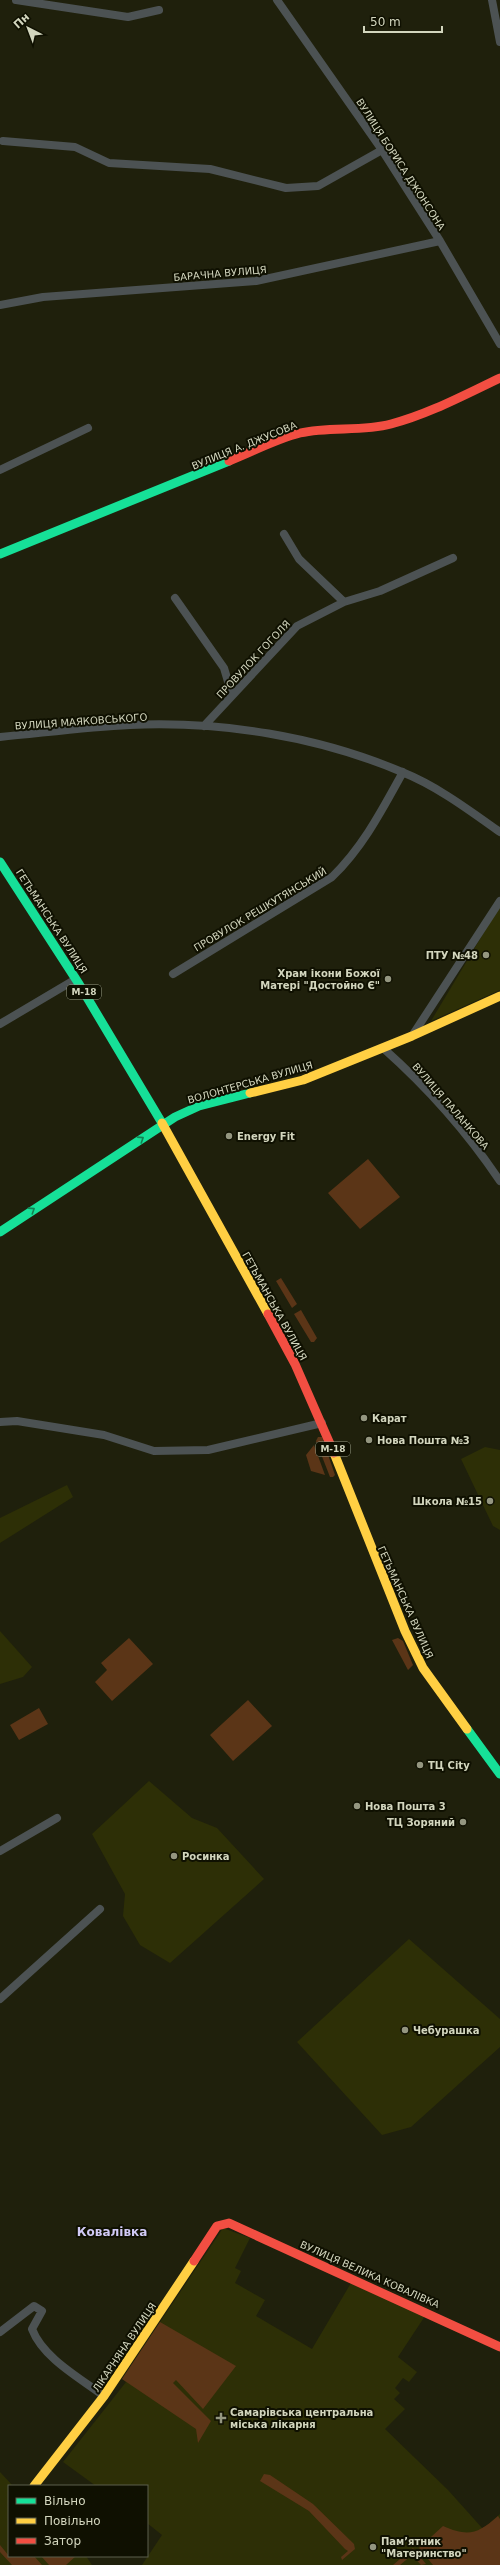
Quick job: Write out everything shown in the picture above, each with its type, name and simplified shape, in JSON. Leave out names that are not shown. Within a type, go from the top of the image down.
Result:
[{"type":"main road","name":"ВУЛИЦЯ А. ДЖУСОВА","points":[[0,554],[300,433],[341,429],[366,430],[392,424],[426,413],[500,378]]},
{"type":"main road","name":"ГЕТЬМАНСЬКА ВУЛИЦЯ","points":[[0,862],[76,979],[162,1125],[295,1364],[322,1423],[384,1584],[417,1656],[423,1668],[500,1774]]},
{"type":"main road","name":"ВОЛОНТЕРСЬКА ВУЛИЦЯ","points":[[0,1232],[162,1125],[199,1106],[304,1080],[412,1036],[500,996]]},
{"type":"main road","name":"ЛІКАРНЯНА ВУЛИЦЯ","points":[[35,2485],[104,2396],[217,2226],[223,2223],[229,2223]]},
{"type":"main road","name":"ВУЛИЦЯ ВЕЛИКА КОВАЛІВКА","points":[[229,2223],[500,2347]]},
{"type":"street","points":[[16,0],[128,17],[159,10]]},
{"type":"street","name":"ВУЛИЦЯ БОРИСА ДЖОНСОНА","points":[[277,0],[382,150],[440,241],[500,344]]},
{"type":"street","points":[[492,0],[500,42]]},
{"type":"street","points":[[3,141],[75,147],[109,163],[210,169],[286,188],[318,186],[382,150]]},
{"type":"street","name":"БАРАЧНА ВУЛИЦЯ","points":[[0,305],[44,297],[256,281],[440,241]]},
{"type":"street","points":[[0,470],[88,428]]},
{"type":"street","points":[[284,534],[299,559],[344,602]]},
{"type":"street","name":"ПРОВУЛОК ГОГОЛЯ","points":[[204,726],[297,626],[344,602],[380,592],[453,558]]},
{"type":"street","points":[[175,598],[224,668],[232,695]]},
{"type":"street","name":"ВУЛИЦЯ МАЯКОВСЬКОГО","points":[[0,737],[130,725],[204,726],[284,736],[340,749],[403,772],[445,794],[500,832]]},
{"type":"street","name":"ПРОВУЛОК РЕШКУТЯНСЬКИЙ","points":[[173,974],[332,878],[349,862],[362,843],[403,772]]},
{"type":"street","points":[[412,1036],[500,901]]},
{"type":"street","points":[[0,1024],[76,979]]},
{"type":"street","name":"ВУЛИЦЯ ПАЛАНКОВА","points":[[383,1048],[411,1073],[457,1125],[500,1181]]},
{"type":"street","points":[[0,1422],[17,1421],[104,1435],[154,1451],[208,1450],[322,1423]]},
{"type":"street","points":[[0,1851],[57,1818]]},
{"type":"street","points":[[0,1999],[100,1909]]},
{"type":"street","points":[[0,2332],[34,2306],[42,2311],[32,2329],[36,2338],[67,2369],[104,2396]]},
{"type":"shaded area","name":"ПТУ №48","points":[[500,907],[500,990],[431,1021],[492,919]]},
{"type":"shaded area","points":[[368,1159],[400,1197],[360,1229],[328,1193]]},
{"type":"shaded area","points":[[281,1278],[297,1304],[292,1308],[276,1281]]},
{"type":"shaded area","points":[[301,1310],[317,1338],[314,1342],[311,1342],[294,1314]]},
{"type":"shaded area","points":[[318,1437],[322,1437],[335,1475],[333,1477],[330,1477],[316,1441]]},
{"type":"shaded area","points":[[314,1445],[325,1475],[311,1471],[306,1455]]},
{"type":"shaded area","name":"Школа №15","points":[[485,1447],[500,1450],[500,1530],[493,1526],[461,1459]]},
{"type":"shaded area","points":[[67,1485],[73,1497],[0,1543],[0,1518]]},
{"type":"shaded area","points":[[0,1631],[32,1667],[23,1677],[0,1684]]},
{"type":"shaded area","points":[[129,1638],[153,1664],[112,1701],[95,1682],[107,1670],[101,1663]]},
{"type":"shaded area","points":[[398,1638],[403,1641],[413,1665],[408,1670],[392,1640]]},
{"type":"shaded area","points":[[248,1700],[272,1726],[233,1761],[210,1735]]},
{"type":"shaded area","points":[[39,1708],[48,1724],[19,1740],[10,1725]]},
{"type":"shaded area","name":"Росинка","points":[[149,1781],[192,1818],[217,1828],[264,1879],[170,1963],[140,1945],[123,1916],[125,1894],[92,1834]]},
{"type":"shaded area","name":"Чебурашка","points":[[409,1939],[500,2019],[500,2047],[411,2127],[382,2135],[297,2042]]},
{"type":"shaded area","name":"Самарівська центральна міська лікарня","points":[[223,2228],[250,2238],[235,2268],[241,2271],[235,2283],[265,2300],[256,2316],[312,2349],[351,2283],[425,2316],[398,2357],[417,2372],[409,2382],[403,2378],[395,2388],[400,2393],[394,2399],[405,2409],[385,2429],[448,2490],[483,2529],[500,2514],[500,2565],[142,2565],[162,2535],[148,2524],[148,2485],[95,2485],[63,2462],[126,2382],[122,2379]]},
{"type":"shaded area","points":[[160,2322],[236,2366],[203,2409],[176,2380],[173,2383],[211,2421],[198,2443],[196,2429],[122,2379]]},
{"type":"shaded area","points":[[0,2472],[12,2485],[8,2485],[8,2557],[87,2557],[92,2565],[0,2565]]},
{"type":"shaded area","points":[[264,2474],[270,2475],[313,2504],[354,2544],[355,2549],[342,2560],[341,2557],[348,2551],[309,2511],[260,2481]]},
{"type":"shaded area","points":[[498,2516],[500,2519],[500,2565],[433,2565],[419,2548],[443,2526],[459,2532],[472,2532],[484,2527]]},
{"type":"shaded area","points":[[0,2545],[8,2555],[8,2557],[35,2557],[42,2565],[12,2565],[0,2552]]},
{"type":"shaded area","points":[[413,2548],[426,2564],[421,2565],[412,2555],[400,2565],[393,2565]]},
{"type":"shaded area","points":[[42,2557],[75,2557],[66,2565],[49,2565]]},
{"type":"traffic: fast","points":[[0,554],[229,461]]},
{"type":"traffic: fast","points":[[0,862],[79,984],[162,1123]]},
{"type":"traffic: fast","points":[[0,1232],[175,1117],[199,1106],[250,1093]]},
{"type":"traffic: fast","points":[[467,1729],[500,1774]]},
{"type":"traffic: slow","points":[[250,1093],[303,1080],[412,1036],[500,996]]},
{"type":"traffic: slow","points":[[162,1123],[268,1314]]},
{"type":"traffic: slow","points":[[334,1453],[405,1631],[423,1668],[467,1729]]},
{"type":"traffic: slow","points":[[35,2485],[104,2396],[194,2261]]},
{"type":"traffic: jam","points":[[229,461],[273,442],[300,433],[323,430],[368,428],[405,420],[446,404],[500,378]]},
{"type":"traffic: jam","points":[[268,1314],[295,1364],[334,1453]]},
{"type":"traffic: jam","points":[[194,2261],[217,2226],[229,2223],[500,2347]]},
{"type":"place","name":"ПТУ №48","points":[[486,955]]},
{"type":"place","name":"Храм ікони Божої Матері \"Достойно Є\"","points":[[388,979]]},
{"type":"place","name":"Energy Fit","points":[[229,1136]]},
{"type":"place","name":"Карат","points":[[364,1418]]},
{"type":"place","name":"Нова Пошта №3","points":[[369,1440]]},
{"type":"place","name":"Школа №15","points":[[490,1501]]},
{"type":"place","name":"ТЦ City","points":[[420,1765]]},
{"type":"place","name":"Нова Пошта 3","points":[[357,1806]]},
{"type":"place","name":"ТЦ Зоряний","points":[[463,1822]]},
{"type":"place","name":"Росинка","points":[[174,1856]]},
{"type":"place","name":"Чебурашка","points":[[405,2030]]},
{"type":"place","name":"Самарівська центральна міська лікарня","points":[[221,2418]]},
{"type":"place","name":"Пам’ятник \"Материнство\"","points":[[373,2547]]},
{"type":"district","name":"Ковалівка","points":[[112,2232]]}]
